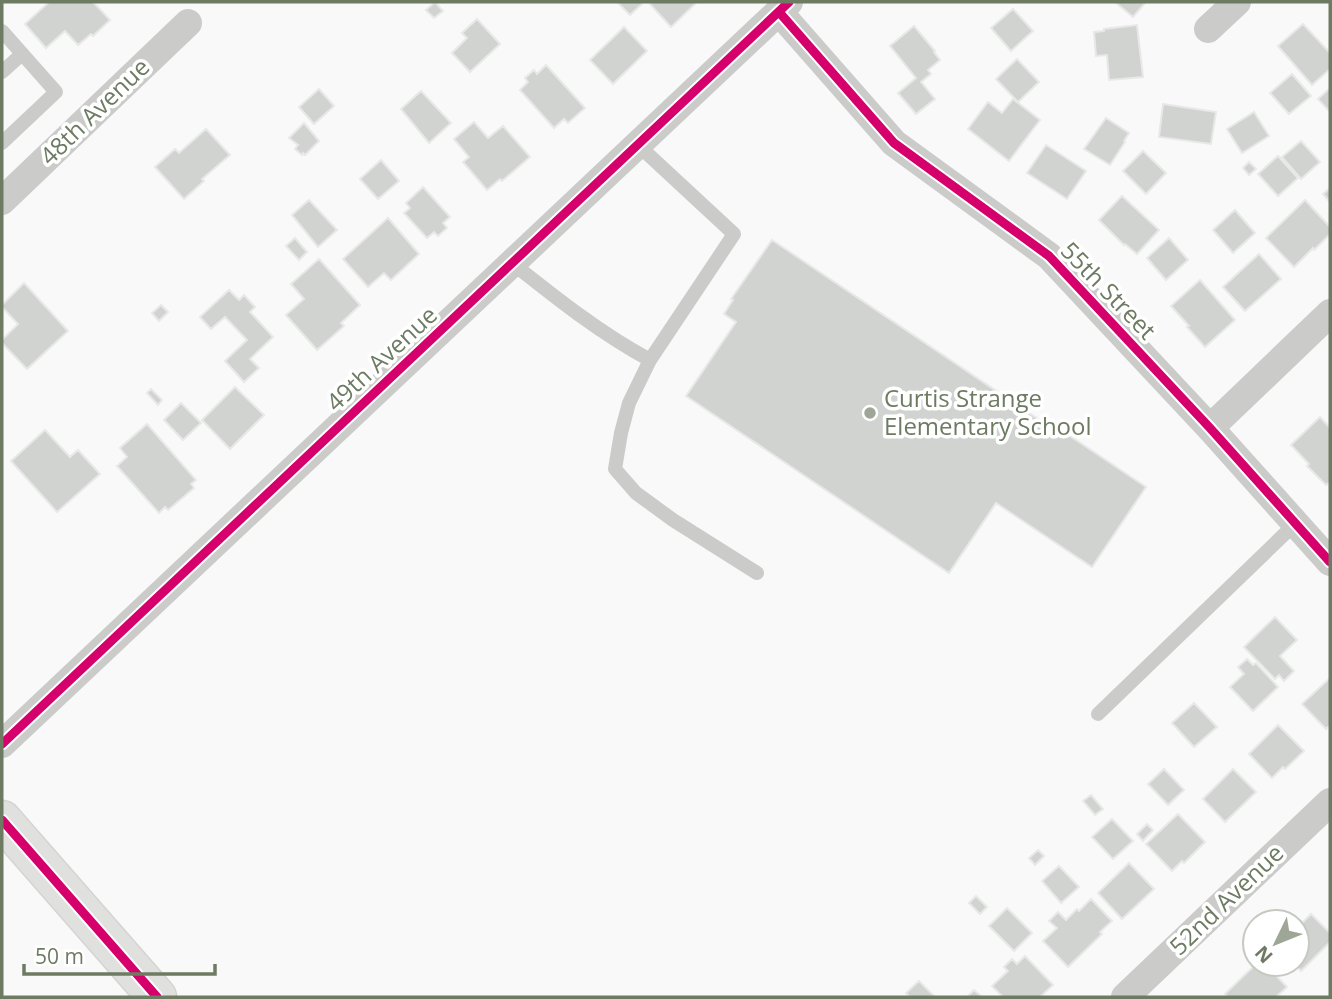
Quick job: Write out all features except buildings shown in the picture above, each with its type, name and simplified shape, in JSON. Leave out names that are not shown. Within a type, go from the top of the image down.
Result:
[{"type":"main road","points":[[2,820],[157,997]]},
{"type":"street","points":[[1208,29],[1237,2]]},
{"type":"street","name":"49th Avenue","points":[[2,744],[784,7]]},
{"type":"street","name":"55th Street","points":[[784,7],[894,143],[1049,256],[1210,428],[1330,562]]},
{"type":"street","name":"48th Avenue","points":[[2,201],[188,23]]},
{"type":"street","points":[[1210,428],[1330,313]]},
{"type":"street","name":"52nd Avenue","points":[[1125,997],[1330,802]]},
{"type":"lane","points":[[2,31],[56,92],[2,143]]},
{"type":"lane","points":[[2,72],[22,54]]},
{"type":"lane","points":[[638,145],[734,234],[650,359],[629,402],[615,469],[636,493],[673,520],[757,573]]},
{"type":"lane","points":[[512,263],[563,303],[628,348],[650,359]]},
{"type":"lane","points":[[1098,714],[1296,523]]},
{"type":"cycle path","points":[[2,744],[789,2]]},
{"type":"cycle path","points":[[779,12],[894,143],[1049,256],[1210,428],[1330,562]]},
{"type":"cycle path","points":[[2,820],[157,997]]},
{"type":"place","name":"Curtis Strange Elementary School","points":[[870,413]]}]
